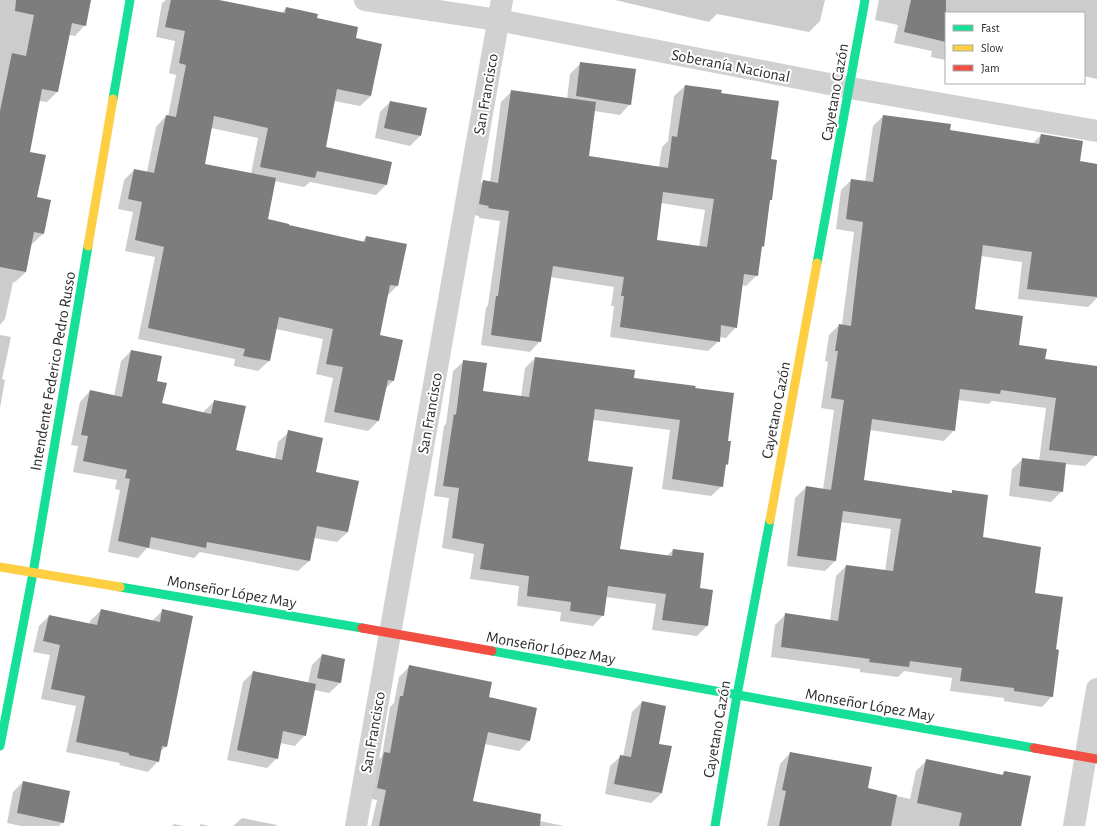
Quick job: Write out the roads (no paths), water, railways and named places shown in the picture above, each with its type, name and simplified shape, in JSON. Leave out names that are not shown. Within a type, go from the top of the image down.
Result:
[{"type":"street","name":"Intendente Federico Pedro Russo","points":[[0,746],[33,572],[130,0]]},
{"type":"street","name":"Soberanía Nacional","points":[[365,0],[500,10],[850,88],[1097,131]]},
{"type":"street","name":"Cayetano Cazón","points":[[715,826],[737,695],[865,0]]},
{"type":"street","name":"San Francisco","points":[[356,826],[500,10]]},
{"type":"street","name":"Monseñor López May","points":[[0,566],[390,633],[1091,758]]},
{"type":"street","points":[[1074,826],[1091,758],[1097,689]]}]
